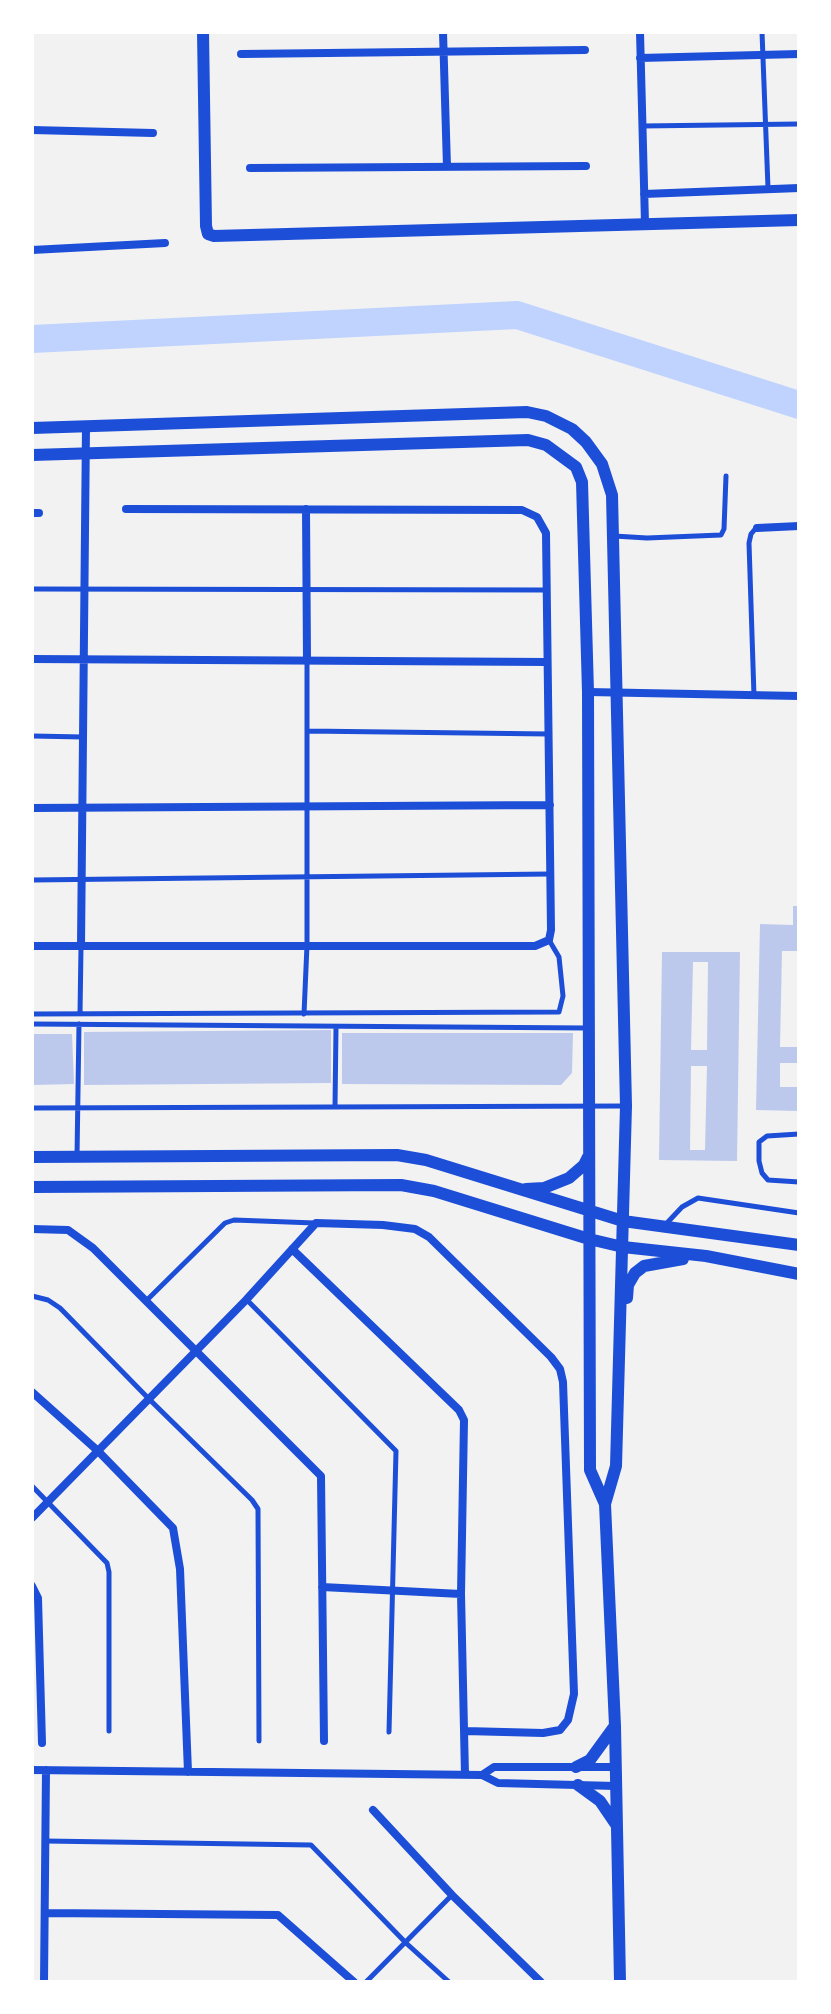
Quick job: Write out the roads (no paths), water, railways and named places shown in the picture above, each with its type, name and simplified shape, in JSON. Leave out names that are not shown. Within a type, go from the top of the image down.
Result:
[{"type":"street","points":[[203,32],[208,234],[230,236],[799,220]]},
{"type":"street","points":[[443,32],[447,167]]},
{"type":"street","points":[[640,32],[645,223]]},
{"type":"street","points":[[241,54],[585,50]]},
{"type":"street","points":[[640,58],[799,54]]},
{"type":"street","points":[[32,130],[153,133]]},
{"type":"street","points":[[250,168],[586,166]]},
{"type":"street","points":[[644,194],[799,188]]},
{"type":"street","points":[[32,250],[165,243]]},
{"type":"street","points":[[32,428],[527,412],[559,423],[586,442],[602,464],[612,495],[619,694],[626,1106],[616,1466],[605,1504],[615,1726],[620,1982]]},
{"type":"street","points":[[81,946],[86,426]]},
{"type":"street","points":[[32,455],[528,440],[561,453],[576,467],[582,482],[588,692],[590,1470],[605,1504]]},
{"type":"street","points":[[32,946],[535,946],[549,940],[551,874],[546,533],[537,517],[522,510],[126,509]]},
{"type":"street","points":[[306,509],[307,661]]},
{"type":"street","points":[[757,528],[799,526]]},
{"type":"street","points":[[32,659],[547,662]]},
{"type":"street","points":[[588,692],[799,696]]},
{"type":"street","points":[[32,808],[550,805]]},
{"type":"street","points":[[519,1189],[544,1188],[569,1178],[584,1165],[589,1154]]},
{"type":"street","points":[[32,1157],[397,1155],[426,1160],[623,1221],[799,1245]]},
{"type":"street","points":[[32,1187],[401,1185],[434,1191],[623,1247],[706,1256],[799,1274]]},
{"type":"street","points":[[32,1518],[246,1300],[316,1223],[415,1229],[429,1237],[551,1357],[560,1369],[564,1397],[574,1694],[568,1720],[560,1730],[543,1733],[465,1731]]},
{"type":"street","points":[[32,1229],[68,1230],[93,1248],[321,1476],[324,1741]]},
{"type":"street","points":[[292,1249],[459,1410],[464,1420],[461,1594],[465,1775]]},
{"type":"street","points":[[619,1363],[628,1285],[635,1273],[654,1262],[706,1256]]},
{"type":"street","points":[[32,1392],[98,1451],[173,1528],[180,1569],[188,1772]]},
{"type":"street","points":[[32,1586],[38,1598],[42,1743]]},
{"type":"street","points":[[322,1587],[461,1594]]},
{"type":"street","points":[[576,1767],[598,1752],[615,1726]]},
{"type":"street","points":[[482,1775],[494,1767],[616,1767]]},
{"type":"street","points":[[32,1770],[482,1775],[498,1783],[616,1786]]},
{"type":"street","points":[[32,1975],[44,1979],[46,1770]]},
{"type":"street","points":[[578,1785],[600,1801],[617,1826]]},
{"type":"street","points":[[373,1810],[452,1895],[541,1982]]},
{"type":"street","points":[[45,1913],[278,1915],[354,1982]]},
{"type":"lane","points":[[762,32],[768,188]]},
{"type":"lane","points":[[641,126],[799,124]]},
{"type":"lane","points":[[613,536],[721,535],[724,529],[726,476]]},
{"type":"lane","points":[[754,696],[749,543],[751,534],[757,528]]},
{"type":"lane","points":[[32,589],[546,590]]},
{"type":"lane","points":[[304,1014],[307,945],[307,661]]},
{"type":"lane","points":[[307,731],[549,734]]},
{"type":"lane","points":[[32,736],[83,737]]},
{"type":"lane","points":[[32,880],[551,874]]},
{"type":"lane","points":[[32,1014],[559,1012],[563,996],[559,957],[549,940]]},
{"type":"lane","points":[[80,1014],[81,946]]},
{"type":"lane","points":[[32,1024],[588,1028]]},
{"type":"lane","points":[[77,1158],[79,1024]]},
{"type":"lane","points":[[335,1107],[336,1027]]},
{"type":"lane","points":[[32,1108],[626,1106]]},
{"type":"lane","points":[[799,1134],[767,1136],[759,1142],[759,1161],[762,1173],[768,1180],[799,1182]]},
{"type":"lane","points":[[663,1228],[682,1207],[698,1198],[799,1213]]},
{"type":"lane","points":[[147,1300],[225,1223],[234,1220],[316,1223]]},
{"type":"lane","points":[[32,1296],[48,1300],[60,1308],[258,1509],[259,1741]]},
{"type":"lane","points":[[246,1300],[396,1451],[389,1732]]},
{"type":"lane","points":[[32,1486],[107,1563],[109,1731]]},
{"type":"lane","points":[[45,1841],[311,1845],[406,1943],[449,1982]]},
{"type":"lane","points":[[366,1982],[452,1895]]},
{"type":"waterway","points":[[32,339],[517,315],[799,405]]}]
